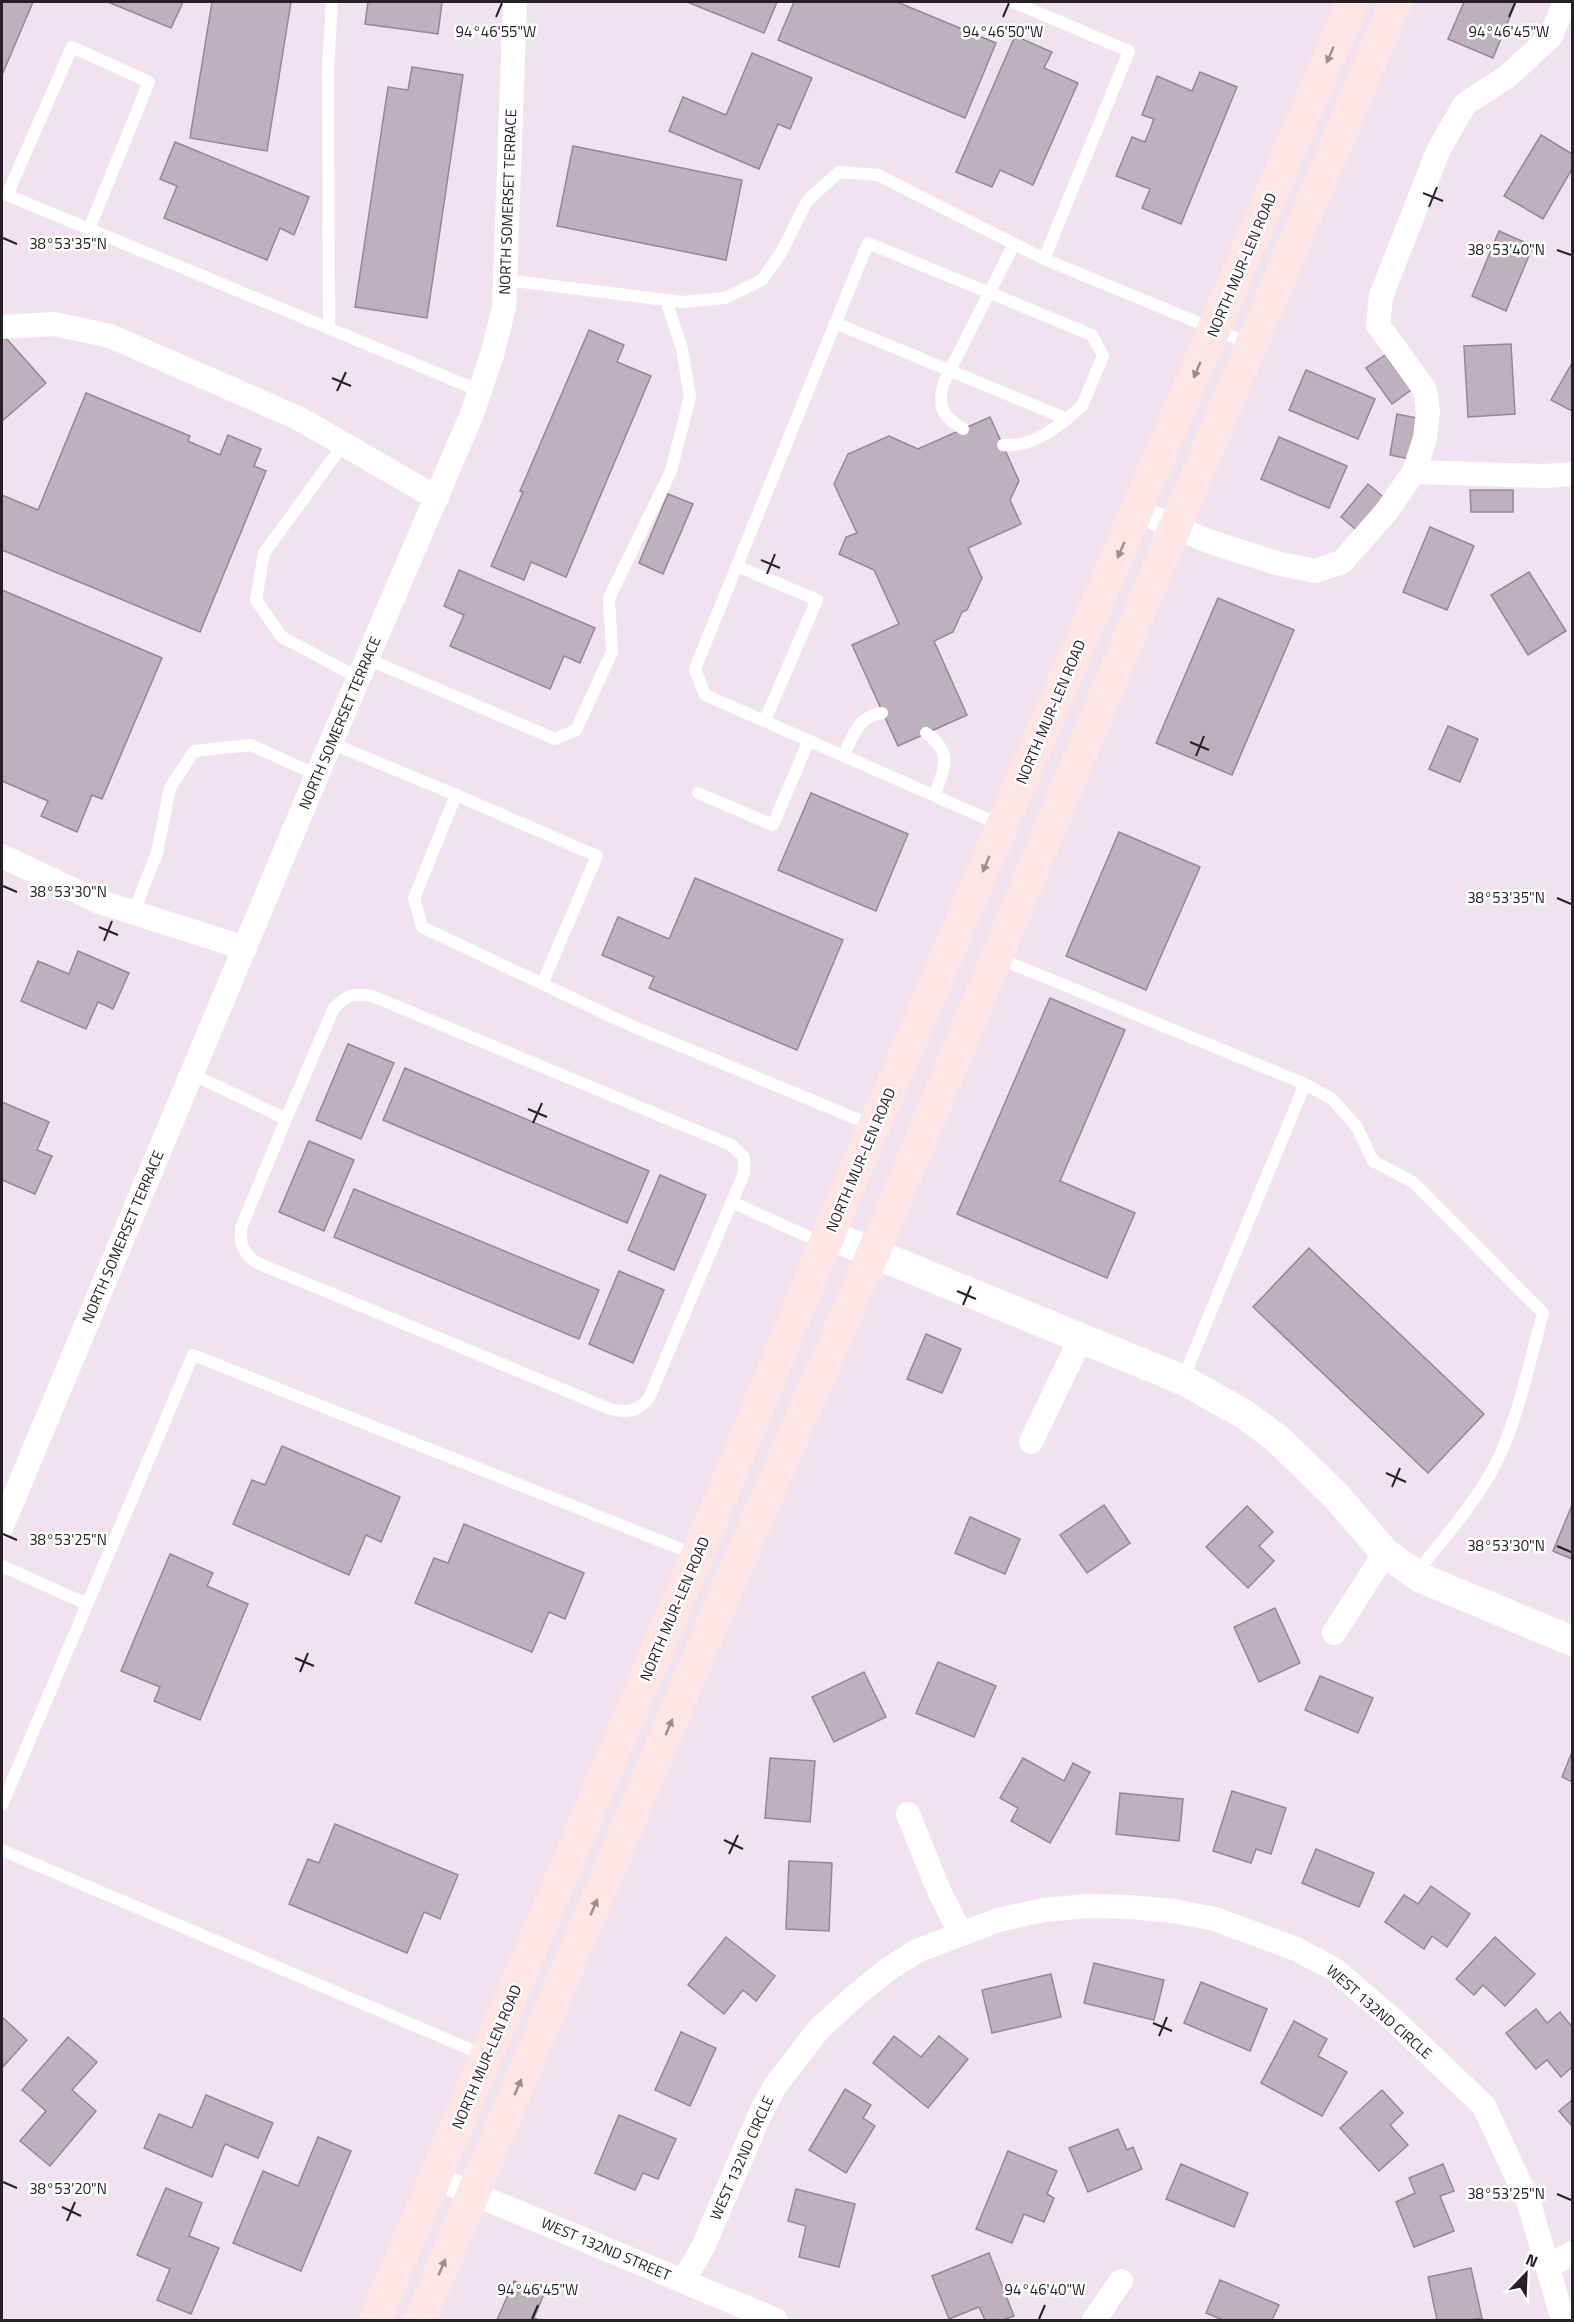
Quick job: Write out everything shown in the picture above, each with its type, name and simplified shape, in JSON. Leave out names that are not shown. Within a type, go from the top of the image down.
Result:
[{"type":"main road","name":"NORTH MUR-LEN ROAD","points":[[375,2320],[698,1556],[875,1126],[1353,2]]},
{"type":"main road","points":[[420,2320],[735,1570],[874,1254],[1174,527],[1396,2]]},
{"type":"street","name":"NORTH SOMERSET TERRACE","points":[[2,1526],[317,774],[437,498],[480,391],[504,307],[515,2]]},
{"type":"street","points":[[1138,511],[1208,541],[1276,563],[1315,571],[1342,562],[1386,512],[1414,472],[1425,438],[1428,411],[1425,390],[1378,325],[1381,296],[1438,149],[1465,104],[1508,76],[1551,36],[1565,2]]},
{"type":"street","points":[[2,327],[54,324],[110,336],[298,418],[437,498]]},
{"type":"street","points":[[1414,472],[1545,476],[1572,474]]},
{"type":"street","points":[[2,856],[97,901],[245,948]]},
{"type":"street","points":[[827,1240],[874,1254],[1183,1380],[1244,1414],[1279,1440],[1339,1499],[1385,1553],[1415,1575],[1572,1641]]},
{"type":"street","points":[[1031,1442],[1081,1338]]},
{"type":"street","points":[[1334,1633],[1385,1553]]},
{"type":"street","points":[[908,1814],[939,1891],[961,1934]]},
{"type":"street","name":"WEST 132ND CIRCLE","points":[[683,2281],[703,2247],[759,2114],[775,2086],[819,2030],[856,1995],[887,1970],[918,1951],[998,1920],[1044,1910],[1087,1906],[1130,1907],[1173,1911],[1215,1919],[1296,1949],[1334,1969],[1398,2024],[1484,2106],[1529,2203],[1563,2320]]},
{"type":"street","name":"WEST 132ND STREET","points":[[436,2178],[776,2320]]},
{"type":"street","points":[[1548,2267],[1572,2253]]},
{"type":"street","points":[[1094,2320],[1120,2281]]},
{"type":"lane","points":[[329,328],[328,68],[332,2]]},
{"type":"lane","points":[[1013,2],[1129,51],[1044,259]]},
{"type":"lane","points":[[89,229],[150,82],[72,47],[7,195],[89,229],[329,328],[480,391]]},
{"type":"lane","points":[[506,280],[682,302],[725,298],[762,280],[781,253],[807,201],[839,172],[878,175],[1044,259],[1251,345]]},
{"type":"lane","points":[[1002,445],[1021,445],[1050,433],[1082,406],[1103,356],[1092,335],[868,243],[695,669],[705,694],[1003,825]]},
{"type":"lane","points":[[963,429],[946,417],[940,406],[941,394],[950,370],[1014,244]]},
{"type":"lane","points":[[343,445],[264,553],[256,600],[282,637],[555,739],[576,730],[612,652],[609,598],[671,471],[690,397],[682,349],[666,300]]},
{"type":"lane","points":[[835,323],[1067,419]]},
{"type":"lane","points":[[736,566],[817,600],[765,720]]},
{"type":"lane","points":[[844,755],[864,719],[882,713]]},
{"type":"lane","points":[[926,733],[943,748],[945,758],[944,770],[935,794]]},
{"type":"lane","points":[[698,793],[773,825],[809,740]]},
{"type":"lane","points":[[331,743],[597,856],[542,984]]},
{"type":"lane","points":[[133,913],[157,853],[170,788],[194,751],[251,745],[317,774]]},
{"type":"lane","points":[[456,795],[414,898],[422,927],[625,1023],[875,1126]]},
{"type":"lane","points":[[996,958],[1305,1084],[1332,1099],[1357,1127],[1373,1161],[1413,1182],[1542,1313],[1517,1409],[1494,1466],[1467,1508],[1415,1575]]},
{"type":"lane","points":[[356,993],[372,996],[731,1144],[744,1157],[744,1173],[649,1398],[641,1408],[626,1413],[599,1404],[255,1262],[243,1252],[241,1228],[286,1119],[334,1008],[343,999],[356,993]]},
{"type":"lane","points":[[192,1074],[286,1119]]},
{"type":"lane","points":[[1183,1380],[1305,1084]]},
{"type":"lane","points":[[732,1202],[827,1240]]},
{"type":"lane","points":[[2,1805],[193,1355],[698,1556]]},
{"type":"lane","points":[[2,1566],[87,1604]]},
{"type":"lane","points":[[2,1850],[487,2056]]},
{"type":"building","points":[[2,2],[33,2],[2,75]]},
{"type":"building","points":[[108,2],[183,2],[171,28]]},
{"type":"building","points":[[212,2],[291,2],[267,151],[190,138]]},
{"type":"building","points":[[368,2],[442,2],[438,34],[365,24]]},
{"type":"building","points":[[687,2],[777,2],[764,33]]},
{"type":"building","points":[[794,2],[897,2],[996,43],[965,118],[778,40]]},
{"type":"building","points":[[1464,2],[1516,2],[1493,58],[1448,39]]},
{"type":"building","points":[[1015,36],[1052,52],[1044,68],[1078,83],[1033,185],[1000,170],[992,187],[956,172]]},
{"type":"building","points":[[752,53],[812,78],[790,129],[778,124],[759,169],[669,131],[683,97],[726,115]]},
{"type":"building","points":[[412,67],[463,75],[427,318],[355,307],[388,87],[408,90]]},
{"type":"building","points":[[1200,72],[1237,87],[1181,224],[1142,208],[1150,189],[1116,176],[1132,137],[1145,142],[1154,119],[1142,115],[1157,76],[1192,91]]},
{"type":"building","points":[[1541,135],[1572,154],[1572,169],[1543,219],[1504,196]]},
{"type":"building","points":[[175,142],[309,197],[294,235],[280,228],[267,260],[164,218],[177,186],[160,179]]},
{"type":"building","points":[[573,146],[742,180],[726,260],[557,226]]},
{"type":"building","points":[[1499,231],[1533,246],[1506,311],[1472,296]]},
{"type":"building","points":[[589,330],[624,345],[617,362],[651,376],[566,577],[531,562],[524,580],[491,566],[523,492],[520,491]]},
{"type":"building","points":[[5,337],[46,383],[2,421],[2,339]]},
{"type":"building","points":[[1511,344],[1515,414],[1468,417],[1464,346]]},
{"type":"building","points":[[1385,355],[1411,390],[1392,404],[1366,368]]},
{"type":"building","points":[[1572,363],[1572,411],[1551,400]]},
{"type":"building","points":[[1306,370],[1375,399],[1358,439],[1289,410]]},
{"type":"building","points":[[86,393],[190,436],[188,441],[220,455],[228,435],[261,449],[254,466],[266,471],[200,632],[2,550],[2,495],[38,510]]},
{"type":"building","points":[[1397,414],[1422,419],[1414,460],[1390,455]]},
{"type":"building","points":[[990,417],[1019,481],[1010,500],[1021,524],[968,548],[982,578],[967,610],[962,612],[953,632],[934,641],[967,715],[898,746],[852,645],[899,624],[874,570],[839,554],[846,537],[857,533],[834,484],[848,454],[889,436],[918,449]]},
{"type":"building","points":[[1279,437],[1347,466],[1329,508],[1261,479]]},
{"type":"building","points":[[1368,484],[1387,500],[1360,533],[1341,517]]},
{"type":"building","points":[[1470,490],[1513,490],[1513,512],[1471,512]]},
{"type":"building","points":[[668,494],[693,504],[663,574],[639,563]]},
{"type":"building","points":[[1430,527],[1474,546],[1447,610],[1403,592]]},
{"type":"building","points":[[459,570],[595,628],[580,663],[564,656],[550,689],[450,646],[464,615],[444,606]]},
{"type":"building","points":[[1529,572],[1566,631],[1528,655],[1491,595]]},
{"type":"building","points":[[2,590],[162,658],[102,799],[92,795],[77,832],[41,816],[48,801],[2,781]]},
{"type":"building","points":[[1218,598],[1294,630],[1232,775],[1156,743]]},
{"type":"building","points":[[1448,726],[1478,739],[1460,782],[1429,769]]},
{"type":"building","points":[[811,793],[908,834],[876,911],[778,870]]},
{"type":"building","points":[[1119,832],[1200,867],[1146,990],[1066,956]]},
{"type":"building","points":[[695,878],[843,940],[797,1050],[649,988],[654,977],[602,955],[618,917],[669,939]]},
{"type":"building","points":[[78,951],[129,973],[113,1009],[98,1002],[86,1029],[21,1001],[38,961],[69,974]]},
{"type":"building","points":[[1050,998],[1125,1030],[1060,1181],[1135,1213],[1107,1278],[957,1214]]},
{"type":"building","points":[[348,1044],[394,1063],[361,1139],[316,1120]]},
{"type":"building","points":[[405,1068],[649,1171],[627,1223],[383,1120]]},
{"type":"building","points":[[2,1102],[49,1122],[37,1150],[52,1156],[35,1194],[2,1180]]},
{"type":"building","points":[[309,1141],[354,1160],[324,1231],[279,1212]]},
{"type":"building","points":[[660,1175],[706,1195],[674,1270],[628,1250]]},
{"type":"building","points":[[354,1189],[599,1290],[579,1339],[334,1237]]},
{"type":"building","points":[[1309,1248],[1484,1414],[1428,1473],[1253,1307]]},
{"type":"building","points":[[619,1271],[664,1290],[633,1363],[589,1344]]},
{"type":"building","points":[[926,1334],[961,1349],[942,1393],[907,1379]]},
{"type":"building","points":[[282,1446],[400,1497],[381,1542],[366,1535],[349,1575],[233,1524],[252,1480],[265,1485]]},
{"type":"building","points":[[1104,1505],[1130,1543],[1087,1573],[1060,1535]]},
{"type":"building","points":[[1572,1505],[1572,1559],[1553,1551]]},
{"type":"building","points":[[1247,1506],[1273,1532],[1259,1546],[1274,1561],[1248,1588],[1206,1547]]},
{"type":"building","points":[[970,1517],[1020,1539],[1005,1574],[955,1553]]},
{"type":"building","points":[[464,1524],[584,1573],[565,1619],[549,1612],[532,1652],[415,1603],[434,1558],[448,1563]]},
{"type":"building","points":[[170,1554],[213,1573],[207,1586],[248,1604],[200,1720],[154,1701],[160,1687],[121,1671]]},
{"type":"building","points":[[1275,1608],[1300,1663],[1259,1682],[1234,1627]]},
{"type":"building","points":[[938,1662],[996,1686],[974,1737],[916,1713]]},
{"type":"building","points":[[864,1672],[886,1717],[834,1742],[812,1697]]},
{"type":"building","points":[[1320,1676],[1373,1698],[1358,1733],[1305,1710]]},
{"type":"building","points":[[1572,1752],[1572,1782],[1562,1777]]},
{"type":"building","points":[[770,1758],[815,1761],[810,1822],[765,1818]]},
{"type":"building","points":[[1023,1758],[1064,1781],[1073,1763],[1090,1772],[1050,1843],[1011,1821],[1018,1808],[1000,1798]]},
{"type":"building","points":[[1232,1791],[1286,1808],[1271,1854],[1256,1849],[1251,1863],[1213,1851]]},
{"type":"building","points":[[1120,1793],[1183,1799],[1179,1841],[1116,1834]]},
{"type":"building","points":[[335,1824],[458,1875],[440,1919],[424,1912],[407,1953],[289,1904],[308,1859],[319,1863]]},
{"type":"building","points":[[1316,1849],[1374,1873],[1359,1907],[1302,1883]]},
{"type":"building","points":[[789,1861],[832,1863],[829,1931],[786,1929]]},
{"type":"building","points":[[1431,1886],[1470,1914],[1447,1947],[1432,1936],[1424,1949],[1385,1922],[1404,1895],[1418,1904]]},
{"type":"building","points":[[726,1937],[775,1976],[756,2001],[743,1990],[724,2014],[688,1985]]},
{"type":"building","points":[[1495,1937],[1535,1974],[1505,2006],[1483,1985],[1474,1995],[1456,1979]]},
{"type":"building","points":[[1094,1963],[1164,1980],[1154,2020],[1084,2003]]},
{"type":"building","points":[[1051,1974],[1061,2017],[992,2033],[982,1990]]},
{"type":"building","points":[[1201,1982],[1267,2009],[1250,2051],[1184,2023]]},
{"type":"building","points":[[1536,2009],[1547,2023],[1560,2012],[1572,2027],[1572,2067],[1561,2077],[1547,2060],[1536,2069],[1506,2033]]},
{"type":"building","points":[[2,2017],[27,2040],[2,2068]]},
{"type":"building","points":[[1294,2021],[1327,2039],[1318,2056],[1347,2072],[1322,2116],[1261,2083]]},
{"type":"building","points":[[681,2032],[716,2048],[690,2106],[655,2090]]},
{"type":"building","points":[[894,2036],[921,2057],[939,2036],[968,2059],[928,2108],[873,2063]]},
{"type":"building","points":[[68,2037],[97,2062],[72,2090],[96,2111],[50,2166],[20,2141],[46,2111],[22,2090]]},
{"type":"building","points":[[845,2089],[871,2105],[863,2118],[875,2126],[846,2173],[809,2150]]},
{"type":"building","points":[[1382,2090],[1403,2113],[1390,2125],[1408,2145],[1379,2171],[1340,2128]]},
{"type":"building","points":[[206,2095],[273,2123],[258,2158],[225,2144],[212,2177],[144,2148],[159,2114],[192,2128]]},
{"type":"building","points":[[1572,2100],[1572,2126],[1559,2111]]},
{"type":"building","points":[[619,2115],[676,2139],[658,2179],[643,2173],[635,2190],[595,2173]]},
{"type":"building","points":[[1118,2129],[1127,2150],[1133,2147],[1142,2169],[1088,2192],[1069,2148]]},
{"type":"building","points":[[318,2137],[351,2151],[301,2271],[233,2243],[263,2171],[298,2186]]},
{"type":"building","points":[[1008,2151],[1057,2171],[1047,2194],[1054,2198],[1044,2222],[1024,2214],[1012,2243],[976,2229]]},
{"type":"building","points":[[1181,2164],[1248,2193],[1234,2227],[1166,2199]]},
{"type":"building","points":[[1443,2164],[1454,2191],[1440,2196],[1454,2231],[1414,2247],[1396,2202],[1415,2193],[1409,2178]]},
{"type":"building","points":[[166,2188],[202,2203],[189,2236],[219,2248],[191,2314],[157,2300],[170,2269],[137,2255]]},
{"type":"building","points":[[796,2189],[855,2204],[839,2267],[799,2257],[806,2226],[788,2221]]},
{"type":"building","points":[[989,2253],[1014,2316],[1003,2320],[985,2320],[979,2307],[949,2319],[932,2276]]},
{"type":"building","points":[[1471,2268],[1482,2318],[1437,2320],[1428,2277]]},
{"type":"building","points":[[1220,2280],[1279,2305],[1272,2320],[1223,2320],[1206,2313]]},
{"type":"building","points":[[514,2281],[544,2294],[534,2318],[539,2320],[497,2320]]}]
